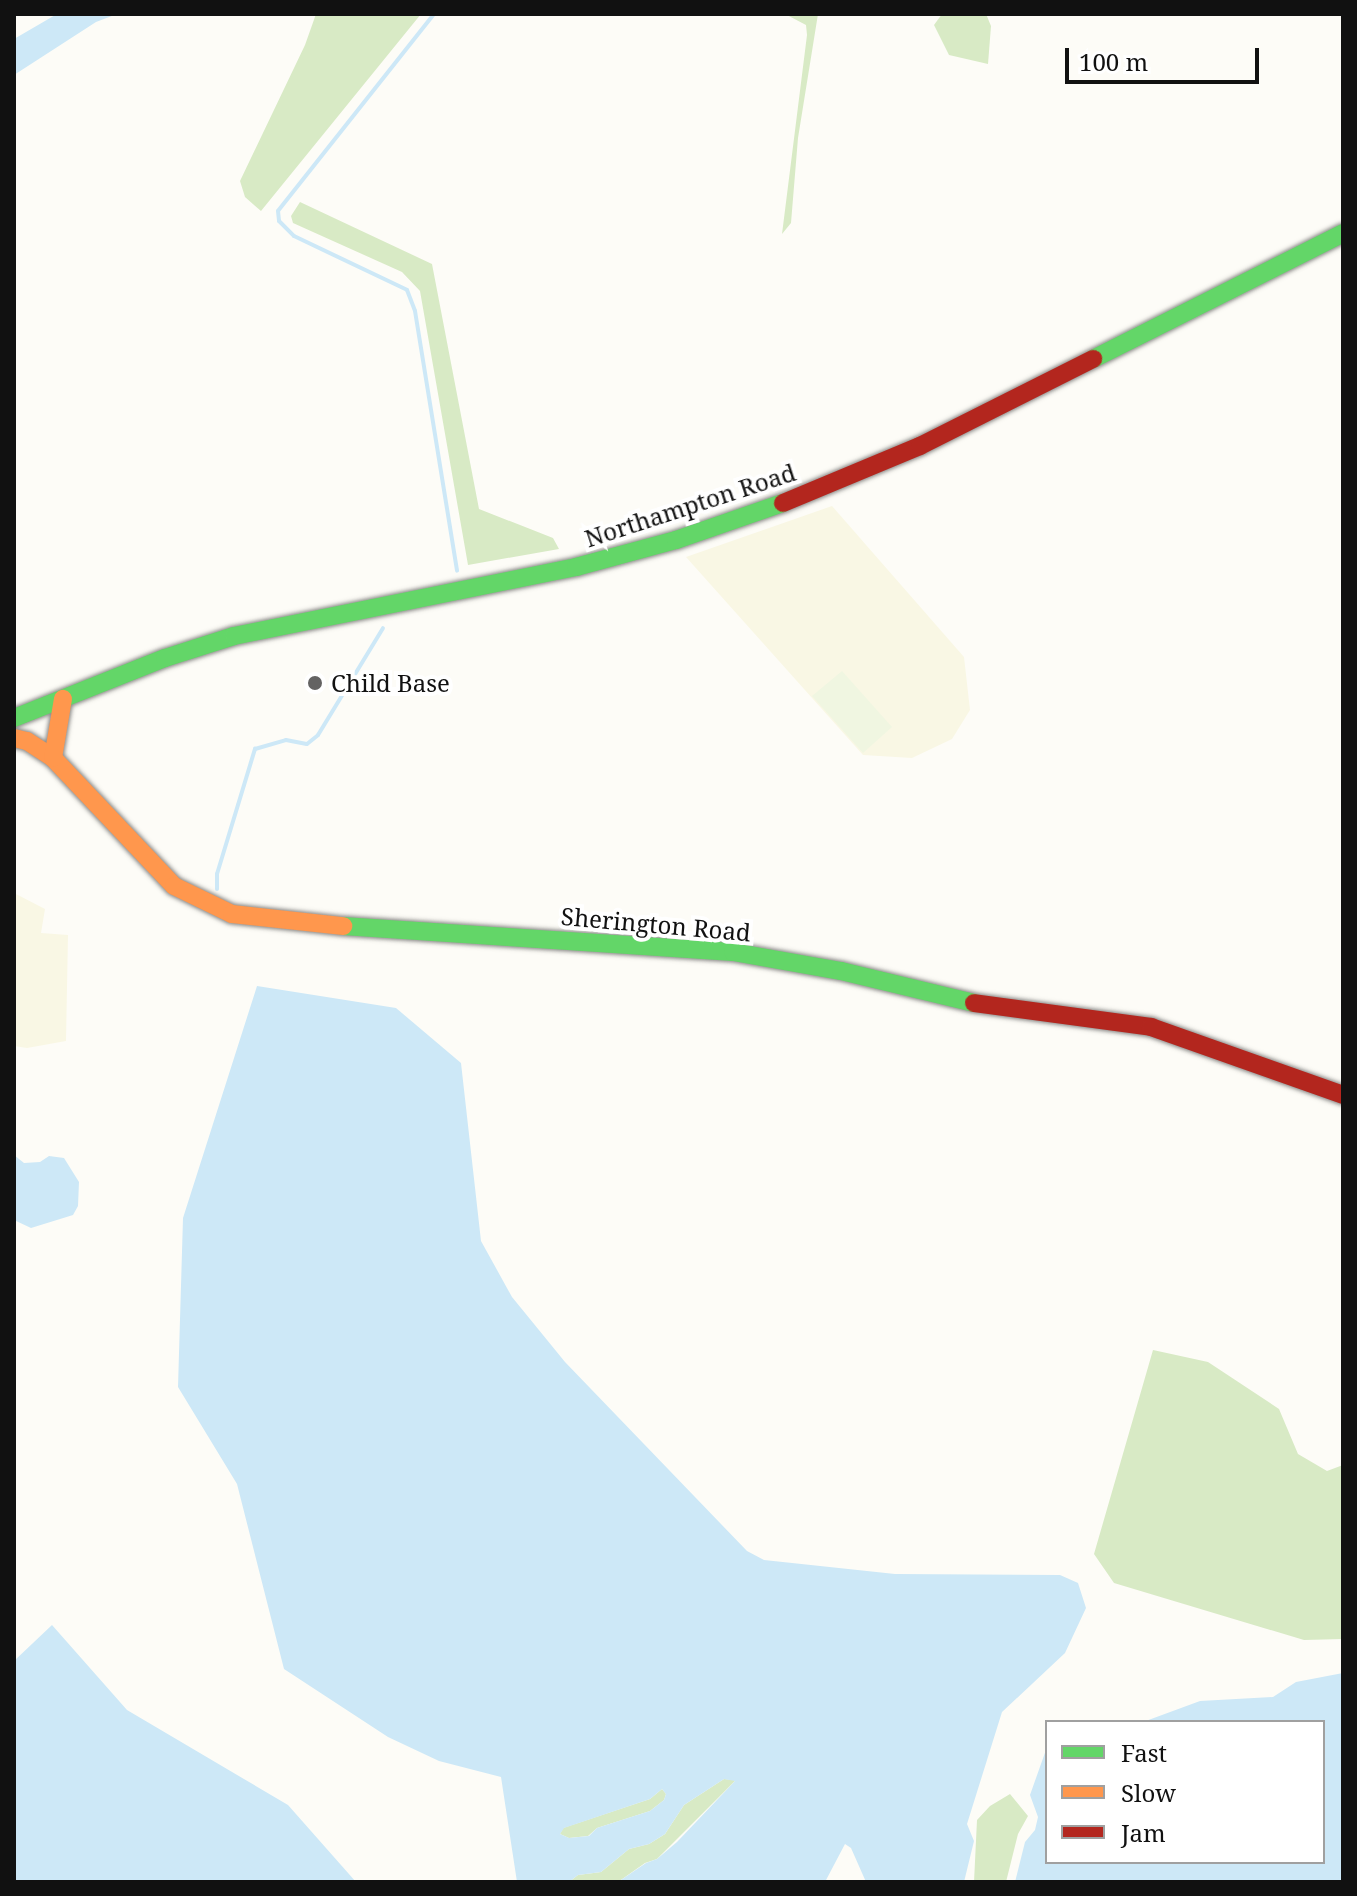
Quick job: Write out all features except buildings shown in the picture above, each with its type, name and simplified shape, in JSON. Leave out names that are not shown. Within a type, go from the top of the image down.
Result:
[{"type":"street","name":"Northampton Road","points":[[14,718],[234,636],[576,567],[676,540],[768,509],[920,446],[1343,233]]},
{"type":"street","points":[[53,758],[63,699]]},
{"type":"street","name":"Sherington Road","points":[[14,738],[27,741],[53,758],[174,886],[232,914],[308,924],[733,952],[841,971],[990,1007],[1151,1027],[1343,1095]]},
{"type":"shaded area","points":[[832,506],[964,657],[970,710],[952,739],[912,758],[863,755],[686,557]]},
{"type":"shaded area","points":[[14,893],[45,909],[41,933],[68,935],[66,1041],[27,1048],[14,1046]]},
{"type":"green space","points":[[316,14],[421,14],[261,211],[245,197],[240,181],[305,45]]},
{"type":"green space","points":[[785,14],[818,14],[798,138],[791,223],[782,234],[807,35],[806,25]]},
{"type":"green space","points":[[942,14],[986,14],[991,26],[988,64],[949,55],[934,25]]},
{"type":"green space","points":[[300,202],[432,264],[479,509],[553,538],[559,549],[468,565],[420,291],[402,272],[293,223],[291,216]]},
{"type":"green space","points":[[842,671],[892,727],[863,753],[812,696]]},
{"type":"green space","points":[[1153,1350],[1208,1362],[1279,1409],[1298,1454],[1327,1471],[1343,1465],[1343,1639],[1304,1640],[1114,1583],[1094,1554]]},
{"type":"green space","points":[[724,1779],[736,1780],[657,1859],[645,1863],[618,1882],[569,1882],[578,1875],[601,1872],[629,1849],[649,1844],[665,1834],[684,1805]]},
{"type":"green space","points":[[662,1789],[666,1794],[664,1800],[650,1811],[597,1828],[588,1836],[569,1838],[560,1834],[563,1828],[650,1799]]},
{"type":"green space","points":[[1010,1794],[1028,1816],[1018,1834],[1006,1882],[974,1882],[977,1820],[990,1806]]},
{"type":"water","points":[[57,14],[117,14],[96,22],[14,75],[14,39]]},
{"type":"water","points":[[257,986],[396,1008],[461,1063],[481,1241],[512,1297],[565,1362],[747,1551],[764,1560],[895,1574],[1060,1575],[1078,1583],[1086,1608],[1065,1653],[1002,1712],[967,1824],[974,1841],[964,1882],[866,1882],[851,1848],[845,1844],[825,1882],[618,1882],[657,1859],[677,1842],[735,1781],[724,1779],[684,1805],[665,1834],[649,1844],[629,1849],[601,1872],[578,1875],[569,1882],[517,1882],[501,1777],[439,1761],[388,1737],[284,1669],[237,1484],[178,1387],[183,1218]],"holes":[[[662,1789],[666,1794],[664,1800],[650,1811],[597,1828],[589,1836],[569,1838],[560,1834],[564,1828],[650,1799]]]},
{"type":"water","points":[[14,1155],[24,1163],[40,1162],[49,1156],[64,1158],[79,1182],[78,1206],[73,1215],[31,1228],[14,1220]]},
{"type":"water","points":[[52,1625],[127,1710],[288,1805],[356,1882],[14,1882],[14,1661]]},
{"type":"water","points":[[1343,1673],[1343,1882],[1015,1882],[1025,1842],[1035,1830],[1038,1817],[1030,1795],[1045,1753],[1045,1864],[1325,1864],[1325,1720],[1148,1720],[1200,1701],[1273,1697],[1296,1682]]},
{"type":"waterway","points":[[434,14],[278,211],[279,221],[294,236],[407,290],[415,311],[457,571]]},
{"type":"waterway","points":[[217,889],[217,874],[255,749],[286,740],[307,744],[318,735],[383,628]]},
{"type":"traffic: fast","points":[[1093,359],[1343,233]]},
{"type":"traffic: fast","points":[[14,718],[165,658],[234,636],[576,567],[676,540],[783,503]]},
{"type":"traffic: fast","points":[[343,926],[733,952],[841,971],[974,1003]]},
{"type":"traffic: slow","points":[[53,758],[63,699]]},
{"type":"traffic: slow","points":[[14,738],[27,741],[53,758],[174,886],[232,914],[343,926]]},
{"type":"traffic: jam","points":[[783,503],[920,446],[1093,359]]},
{"type":"traffic: jam","points":[[974,1003],[1151,1027],[1343,1095]]},
{"type":"place","name":"Child Base","points":[[315,683]]}]
